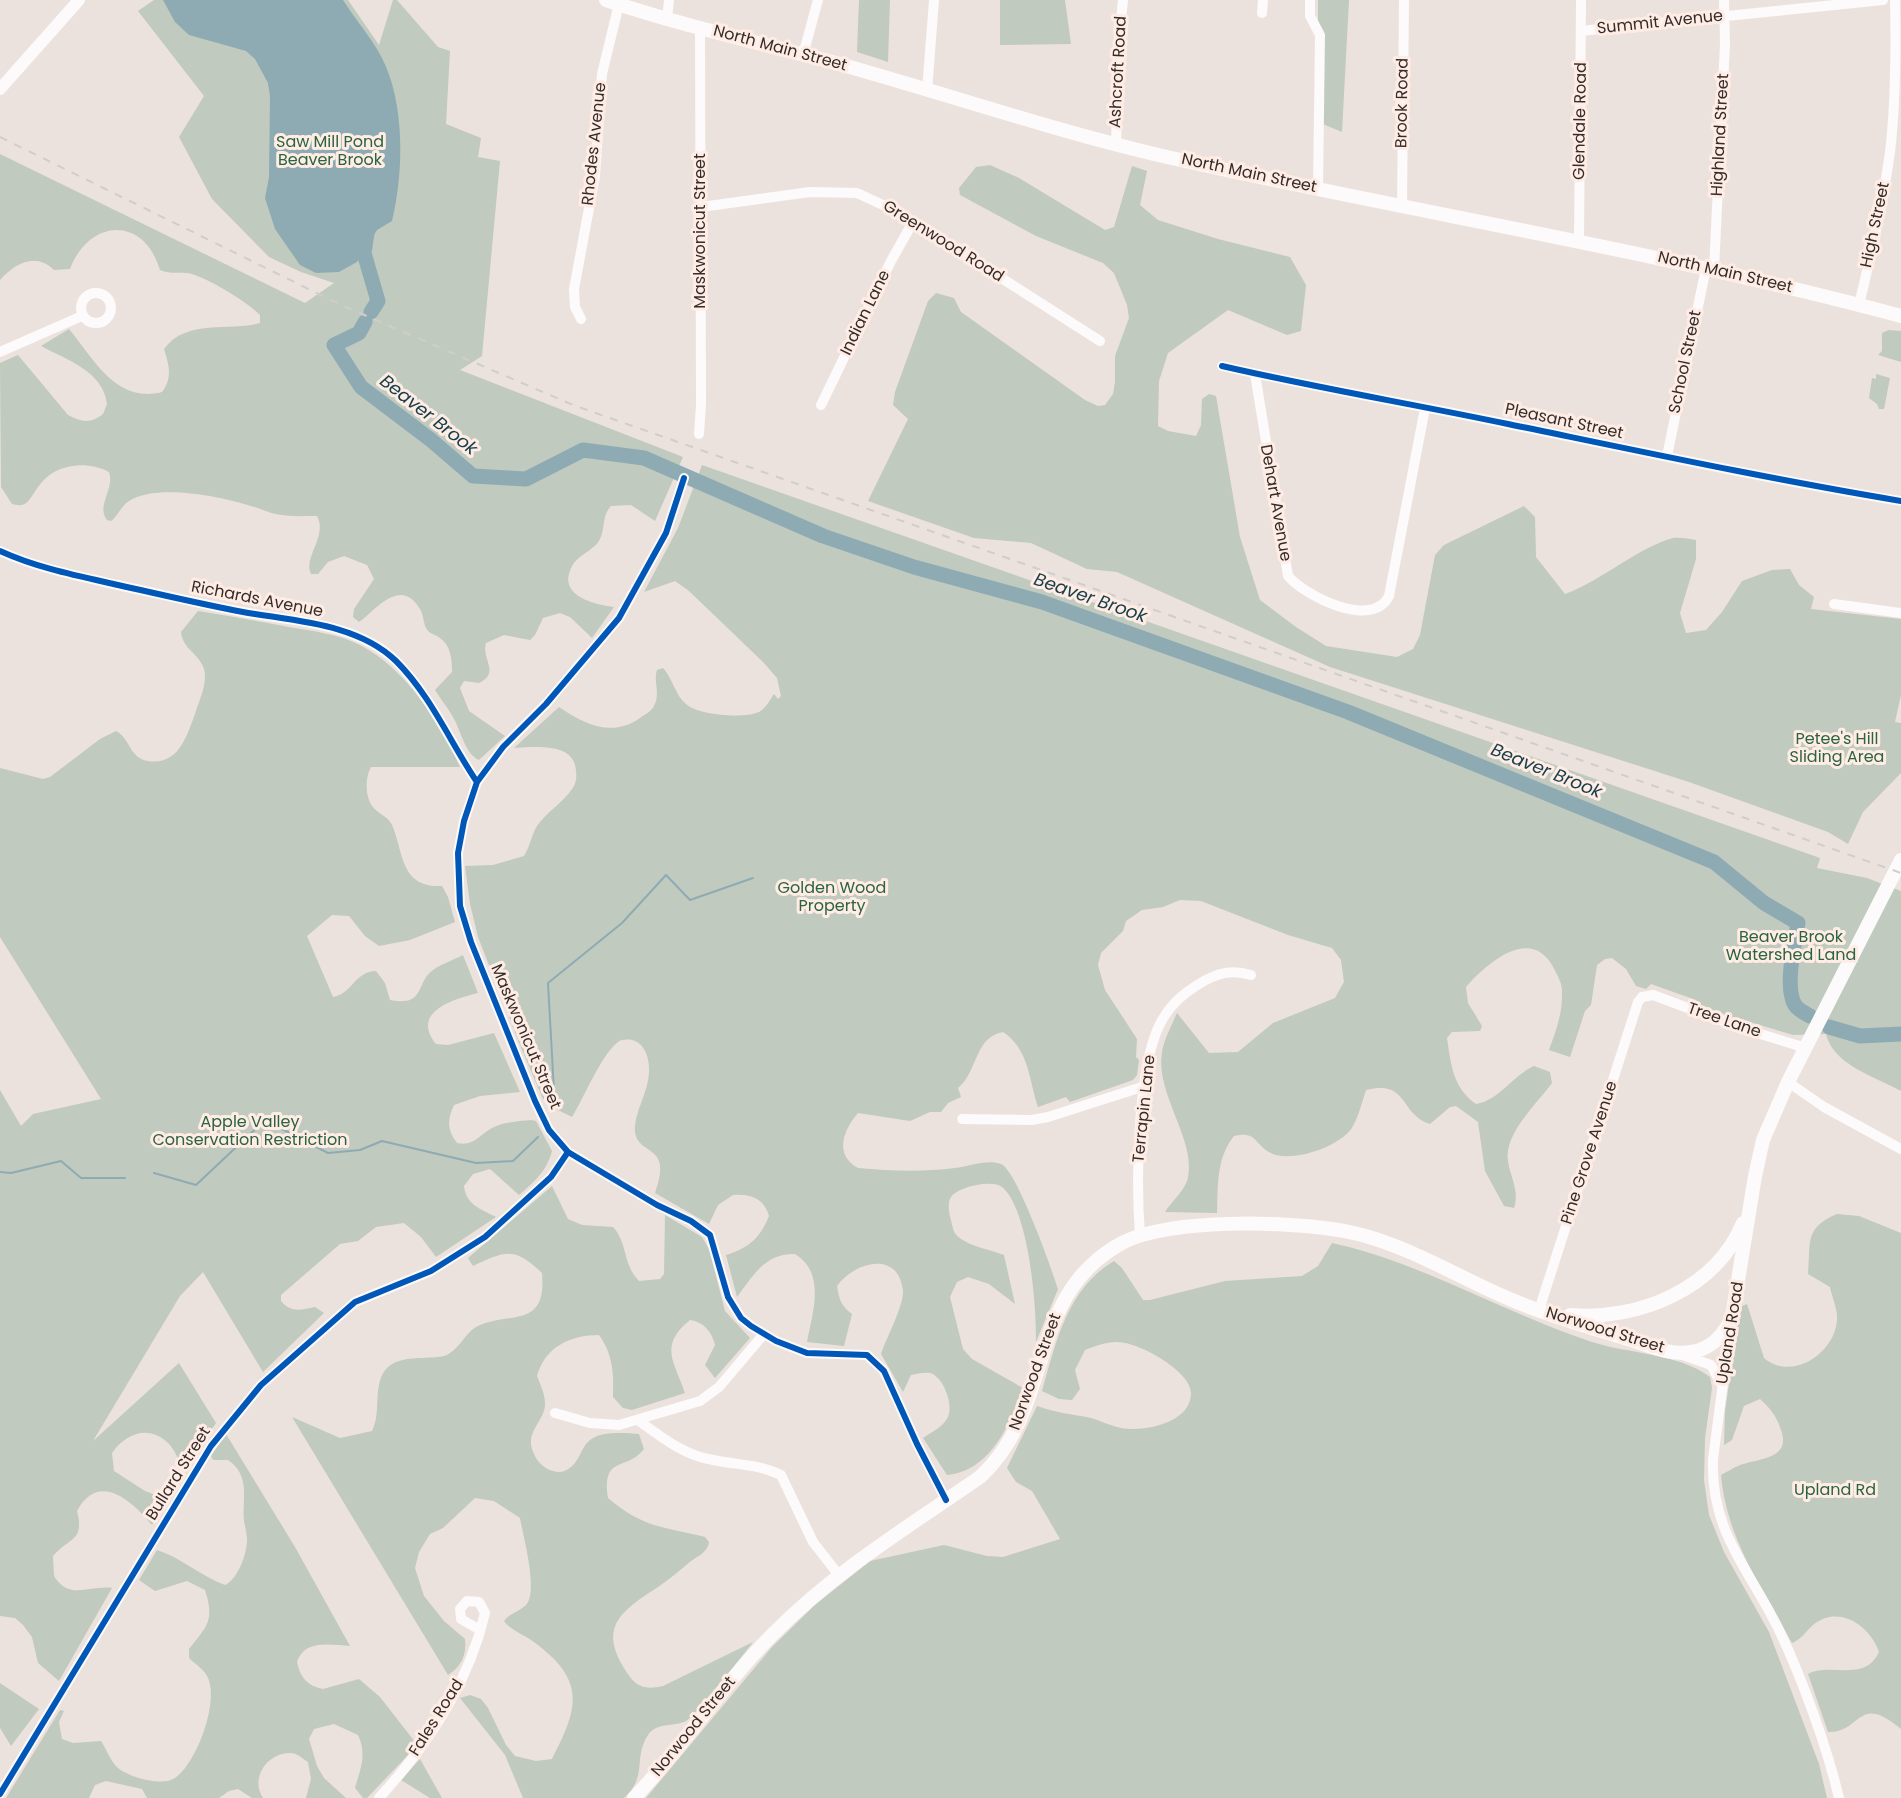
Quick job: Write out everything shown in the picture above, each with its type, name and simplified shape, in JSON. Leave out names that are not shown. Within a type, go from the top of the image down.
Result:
[{"type":"main road","name":"North Main Street","points":[[612,2],[1116,145],[1318,189],[1710,268],[1901,316]]},
{"type":"main road","name":"Upland Road","points":[[1732,1317],[1749,1209],[1763,1140],[1788,1083],[1901,860]]},
{"type":"main road","name":"Norwood Street","points":[[1539,1310],[1587,1317],[1637,1309],[1681,1292],[1710,1271],[1731,1247],[1749,1209]]},
{"type":"main road","name":"Norwood Street","points":[[634,1798],[759,1648],[838,1574],[980,1477],[998,1460],[1012,1441],[1023,1416],[1055,1316],[1075,1281],[1103,1255],[1140,1235],[1171,1228],[1204,1226],[1307,1226],[1347,1231],[1401,1249],[1539,1310],[1672,1352],[1694,1352],[1713,1343],[1727,1329],[1732,1317]]},
{"type":"main road","points":[[1710,1271],[1728,1269],[1733,1272],[1738,1286]]},
{"type":"main road","points":[[1636,1341],[1628,1336],[1623,1325],[1628,1314],[1637,1309]]},
{"type":"street","points":[[0,89],[80,0]]},
{"type":"street","points":[[667,19],[669,0]]},
{"type":"street","points":[[803,55],[818,0]]},
{"type":"street","points":[[927,91],[934,0]]},
{"type":"street","name":"Ashcroft Road","points":[[1116,145],[1119,39],[1123,0]]},
{"type":"street","points":[[1262,13],[1263,0]]},
{"type":"street","points":[[1310,0],[1310,16],[1320,35],[1318,189]]},
{"type":"street","name":"Brook Road","points":[[1402,206],[1404,0]]},
{"type":"street","name":"Glendale Road","points":[[1579,241],[1581,0]]},
{"type":"street","name":"Highland Street","points":[[1710,268],[1725,16],[1724,0]]},
{"type":"street","name":"Summit Avenue","points":[[1581,31],[1883,0]]},
{"type":"street","name":"High Street","points":[[1859,305],[1878,222],[1890,151],[1894,116],[1895,0]]},
{"type":"street","name":"Rhodes Avenue","points":[[581,318],[576,312],[574,289],[595,176],[602,74],[612,2]]},
{"type":"street","name":"Maskwonicut Street","points":[[699,434],[701,404],[700,28]]},
{"type":"street","name":"Greenwood Road","points":[[701,207],[810,192],[844,191],[871,198],[1100,340]]},
{"type":"street","name":"Indian Lane","points":[[821,405],[913,222]]},
{"type":"street","name":"School Street","points":[[1666,456],[1710,268]]},
{"type":"street","points":[[0,352],[82,315]]},
{"type":"street","name":"Pleasant Street","points":[[1222,366],[1810,486],[1901,501]]},
{"type":"street","name":"Dehart Avenue","points":[[1255,374],[1288,576],[1296,586],[1321,599],[1358,611],[1376,608],[1389,596],[1425,408]]},
{"type":"street","name":"Maskwonicut Street","points":[[684,478],[660,545],[605,639],[503,747],[477,782],[464,820],[458,854],[460,906],[471,942],[535,1101],[549,1130],[568,1152],[657,1205],[691,1221],[710,1235],[724,1285],[741,1318],[764,1334],[807,1353],[867,1355],[876,1361],[884,1371],[917,1444],[946,1500]]},
{"type":"street","name":"Richards Avenue","points":[[0,551],[78,576],[198,603],[341,630],[364,641],[396,661],[434,708],[477,782]]},
{"type":"street","points":[[1834,604],[1901,613]]},
{"type":"street","name":"Terrapin Lane","points":[[1140,1235],[1139,1156],[1145,1086],[1155,1035],[1177,999],[1221,973],[1231,971],[1251,975]]},
{"type":"street","name":"Tree Lane","points":[[1642,997],[1653,995],[1744,1029],[1806,1048]]},
{"type":"street","name":"Pine Grove Avenue","points":[[1539,1310],[1638,1002],[1642,997]]},
{"type":"street","points":[[1788,1083],[1824,1107],[1901,1149]]},
{"type":"street","points":[[962,1119],[1032,1120],[1145,1086]]},
{"type":"street","name":"Bullard Street","points":[[0,1794],[211,1446],[261,1385],[355,1302],[431,1271],[485,1237],[551,1177],[568,1152]]},
{"type":"street","name":"Upland Road","points":[[1732,1317],[1722,1385],[1713,1478],[1718,1513],[1733,1551],[1774,1619],[1787,1648],[1830,1766],[1839,1798]]},
{"type":"street","points":[[555,1413],[606,1425],[639,1421],[658,1412],[709,1396],[764,1334]]},
{"type":"street","name":"Norwood Street","points":[[1672,1352],[1711,1365],[1722,1385]]},
{"type":"street","points":[[639,1421],[661,1437],[701,1457],[754,1465],[781,1475],[813,1542],[838,1574]]},
{"type":"street","name":"Fales Road","points":[[379,1798],[414,1757],[435,1726],[464,1674],[480,1630]]},
{"type":"green space","name":"Saw Mill Pond Beaver Brook","points":[[154,0],[348,0],[379,45],[393,0],[397,0],[438,47],[450,51],[446,124],[481,138],[478,157],[500,161],[482,356],[460,370],[683,457],[655,521],[631,505],[611,506],[606,514],[599,541],[574,563],[569,574],[572,590],[586,600],[614,607],[592,638],[570,617],[560,613],[543,618],[530,640],[504,635],[486,643],[489,675],[479,683],[464,681],[460,688],[469,711],[505,736],[479,760],[470,753],[452,715],[435,690],[452,672],[449,649],[444,641],[428,631],[421,611],[412,599],[404,595],[388,599],[359,622],[353,617],[354,609],[374,579],[367,565],[344,556],[328,562],[318,574],[311,574],[310,561],[320,531],[317,516],[281,515],[226,499],[173,492],[141,496],[129,501],[111,521],[107,520],[104,514],[104,503],[110,485],[109,472],[84,465],[57,470],[41,483],[27,502],[22,505],[12,504],[1,487],[0,363],[18,355],[68,415],[90,421],[103,414],[107,404],[99,383],[82,368],[41,346],[69,329],[97,365],[119,385],[146,394],[162,392],[169,376],[164,349],[173,339],[196,330],[260,323],[260,315],[237,297],[200,277],[188,273],[160,270],[152,252],[142,240],[130,233],[116,230],[103,233],[90,240],[79,252],[70,269],[54,270],[40,262],[26,262],[12,269],[0,280],[0,154],[305,303],[334,283],[301,272],[269,257],[212,199],[179,137],[204,96],[138,11]]},
{"type":"green space","points":[[859,0],[890,0],[888,62],[857,52]]},
{"type":"green space","points":[[1000,0],[1065,0],[1071,44],[1000,45]]},
{"type":"green space","points":[[1318,0],[1349,0],[1342,132],[1318,122]]},
{"type":"green space","name":"Petee's Hill Sliding Area","points":[[990,165],[1019,178],[1105,230],[1114,227],[1132,166],[1147,171],[1140,205],[1158,220],[1218,239],[1290,257],[1306,285],[1301,331],[1287,335],[1228,310],[1168,353],[1159,381],[1158,426],[1168,431],[1196,436],[1201,425],[1202,399],[1209,394],[1216,396],[1240,537],[1260,600],[1296,627],[1326,646],[1397,657],[1413,649],[1420,635],[1435,555],[1444,545],[1524,506],[1535,517],[1536,557],[1565,594],[1660,543],[1673,538],[1696,540],[1696,559],[1680,613],[1686,633],[1706,630],[1722,612],[1742,581],[1772,570],[1790,569],[1799,585],[1814,597],[1811,609],[1901,619],[1901,695],[1895,722],[1901,723],[1901,773],[1863,812],[1848,844],[1828,832],[1689,782],[1330,667],[1117,572],[1087,569],[1031,543],[974,538],[868,501],[908,419],[893,405],[895,392],[928,301],[936,293],[954,298],[961,312],[1085,400],[1098,406],[1105,405],[1113,394],[1115,356],[1129,318],[1127,305],[1114,273],[1103,263],[1036,236],[960,195],[959,188],[976,167]]},
{"type":"green space","points":[[1889,330],[1901,331],[1901,362],[1878,355],[1882,351],[1882,333]]},
{"type":"green space","points":[[1876,374],[1890,378],[1884,409],[1879,409],[1877,404],[1869,398],[1872,378],[1876,379]]},
{"type":"green space","points":[[702,465],[1820,858],[1817,868],[1867,878],[1901,891],[1901,1091],[1846,1062],[1830,1045],[1826,1034],[1793,1035],[1694,1005],[1696,1000],[1651,984],[1646,989],[1636,986],[1626,969],[1612,958],[1605,959],[1597,965],[1591,1005],[1585,1011],[1570,1057],[1549,1050],[1560,1014],[1561,984],[1552,965],[1543,954],[1532,949],[1520,949],[1496,960],[1466,987],[1468,1003],[1482,1026],[1480,1031],[1452,1032],[1447,1038],[1454,1075],[1462,1091],[1476,1104],[1492,1098],[1534,1066],[1550,1072],[1552,1083],[1523,1119],[1508,1150],[1508,1161],[1516,1196],[1514,1208],[1504,1206],[1485,1171],[1478,1122],[1456,1106],[1450,1107],[1430,1124],[1413,1113],[1397,1093],[1390,1089],[1380,1088],[1366,1090],[1357,1117],[1347,1133],[1315,1151],[1302,1155],[1278,1155],[1269,1152],[1251,1136],[1234,1136],[1221,1163],[1217,1213],[1165,1212],[1188,1178],[1189,1163],[1161,1068],[1163,1047],[1177,1013],[1209,1053],[1238,1052],[1273,1023],[1335,998],[1344,982],[1341,960],[1332,948],[1288,935],[1201,901],[1180,900],[1163,907],[1142,910],[1126,921],[1123,931],[1101,953],[1098,965],[1105,990],[1137,1039],[1136,1057],[1139,1060],[1137,1075],[1133,1080],[1070,1102],[1066,1097],[1038,1107],[1023,1056],[1012,1039],[1003,1032],[994,1035],[981,1048],[969,1073],[958,1088],[961,1097],[948,1103],[941,1112],[930,1112],[910,1121],[858,1113],[845,1134],[843,1149],[850,1163],[858,1168],[919,1171],[984,1163],[1001,1164],[1008,1170],[1024,1200],[1058,1289],[1036,1342],[1030,1260],[1019,1216],[1011,1199],[1002,1187],[991,1184],[967,1187],[951,1197],[949,1211],[956,1235],[971,1244],[1004,1255],[1015,1304],[989,1284],[968,1277],[957,1282],[950,1297],[963,1349],[972,1359],[1023,1388],[1012,1416],[997,1444],[976,1465],[962,1472],[947,1475],[923,1438],[948,1417],[950,1405],[943,1385],[935,1375],[930,1373],[911,1375],[903,1392],[881,1354],[903,1297],[900,1278],[894,1269],[885,1265],[865,1266],[854,1270],[837,1286],[841,1302],[852,1314],[844,1346],[807,1342],[814,1306],[814,1282],[805,1262],[795,1254],[776,1257],[761,1267],[737,1297],[726,1255],[741,1249],[758,1236],[769,1216],[764,1205],[751,1196],[733,1195],[718,1205],[709,1224],[655,1193],[660,1177],[658,1158],[637,1139],[635,1131],[649,1068],[646,1052],[635,1041],[622,1040],[612,1048],[599,1066],[572,1117],[548,1105],[542,1097],[522,1050],[478,937],[470,904],[465,866],[493,865],[524,856],[537,826],[568,794],[575,783],[574,762],[569,755],[552,748],[514,748],[559,707],[578,719],[598,726],[609,728],[630,724],[653,708],[657,697],[657,670],[663,668],[682,700],[700,711],[721,715],[752,714],[763,709],[774,694],[778,699],[781,696],[777,678],[763,662],[689,591],[675,581],[644,592],[678,528]]},
{"type":"green space","name":"Apple Valley Conservation Restriction","points":[[198,611],[316,632],[352,641],[376,655],[392,668],[420,698],[432,715],[460,767],[371,767],[367,792],[372,806],[392,825],[402,857],[411,875],[428,885],[442,886],[448,897],[455,922],[410,940],[379,946],[365,936],[349,916],[332,915],[307,936],[333,997],[345,992],[358,978],[376,971],[385,983],[390,1000],[409,1000],[415,997],[427,975],[433,970],[463,955],[478,993],[439,1008],[428,1023],[429,1033],[436,1044],[448,1045],[494,1033],[520,1092],[480,1096],[454,1105],[449,1120],[451,1134],[457,1143],[463,1144],[476,1140],[497,1126],[531,1120],[536,1121],[552,1151],[544,1170],[519,1195],[490,1169],[473,1174],[464,1186],[468,1198],[475,1206],[496,1217],[436,1257],[421,1237],[404,1223],[376,1227],[358,1241],[340,1244],[281,1295],[281,1301],[292,1309],[315,1307],[324,1313],[263,1372],[203,1272],[180,1296],[93,1441],[179,1363],[216,1423],[184,1470],[170,1445],[152,1434],[131,1436],[112,1453],[114,1471],[145,1491],[166,1499],[152,1525],[126,1500],[105,1491],[95,1493],[86,1499],[77,1511],[79,1528],[77,1534],[53,1556],[54,1576],[60,1584],[73,1590],[112,1588],[59,1681],[38,1663],[32,1637],[23,1625],[15,1618],[0,1616],[0,1090],[21,1126],[33,1114],[101,1099],[0,937],[0,768],[43,779],[50,777],[100,739],[116,731],[121,734],[133,752],[142,759],[159,761],[174,754],[189,731],[204,686],[205,674],[202,664],[185,643],[181,632]]},
{"type":"green space","points":[[552,1186],[568,1219],[582,1225],[613,1227],[621,1240],[630,1267],[639,1281],[660,1279],[664,1274],[665,1215],[702,1237],[709,1249],[725,1311],[750,1338],[715,1378],[705,1365],[715,1345],[712,1336],[703,1325],[690,1320],[680,1329],[672,1346],[674,1363],[685,1393],[632,1410],[623,1408],[613,1397],[612,1365],[604,1342],[599,1335],[578,1337],[552,1350],[537,1376],[545,1403],[531,1439],[531,1446],[536,1459],[544,1467],[555,1472],[566,1470],[574,1464],[586,1444],[598,1436],[609,1433],[639,1434],[644,1449],[637,1456],[612,1469],[607,1484],[608,1498],[644,1521],[705,1537],[709,1542],[702,1553],[632,1605],[616,1624],[613,1634],[614,1646],[630,1677],[637,1684],[645,1687],[663,1686],[753,1642],[691,1717],[681,1723],[660,1726],[651,1731],[641,1751],[636,1782],[624,1798],[523,1798],[505,1755],[460,1698],[470,1695],[481,1699],[488,1708],[506,1745],[515,1756],[536,1761],[552,1759],[568,1724],[573,1695],[562,1669],[551,1656],[504,1621],[526,1605],[530,1599],[531,1577],[520,1518],[494,1501],[475,1498],[443,1528],[430,1534],[419,1552],[415,1568],[424,1596],[444,1621],[465,1639],[462,1660],[448,1675],[292,1417],[340,1438],[372,1431],[375,1424],[379,1383],[386,1369],[392,1364],[406,1359],[444,1356],[454,1350],[478,1326],[524,1315],[533,1310],[539,1303],[542,1291],[542,1273],[533,1265],[517,1255],[510,1254],[502,1254],[473,1266],[468,1258]]},
{"type":"green space","name":"Upland Rd","points":[[1837,1214],[1859,1216],[1901,1233],[1901,1729],[1876,1714],[1868,1714],[1848,1727],[1828,1732],[1808,1674],[1817,1671],[1865,1667],[1879,1652],[1869,1634],[1862,1627],[1844,1617],[1824,1618],[1792,1643],[1758,1583],[1738,1541],[1724,1498],[1721,1475],[1738,1466],[1771,1456],[1782,1447],[1783,1440],[1775,1417],[1760,1399],[1744,1406],[1732,1440],[1724,1445],[1725,1411],[1740,1307],[1747,1304],[1764,1358],[1775,1365],[1787,1367],[1799,1365],[1820,1353],[1829,1343],[1837,1316],[1830,1287],[1808,1274],[1810,1244],[1814,1230],[1826,1219]]},
{"type":"green space","points":[[1332,1243],[1366,1252],[1431,1275],[1527,1317],[1592,1342],[1683,1363],[1710,1377],[1712,1388],[1705,1438],[1704,1480],[1709,1515],[1724,1552],[1769,1632],[1819,1764],[1827,1798],[646,1798],[772,1647],[815,1605],[870,1561],[944,1545],[987,1556],[1003,1557],[1060,1539],[1032,1491],[1016,1482],[1007,1468],[1037,1406],[1131,1429],[1154,1427],[1183,1412],[1189,1403],[1191,1393],[1183,1377],[1165,1361],[1143,1349],[1120,1342],[1085,1350],[1075,1370],[1080,1389],[1072,1400],[1059,1399],[1042,1391],[1066,1318],[1085,1286],[1098,1273],[1114,1261],[1122,1268],[1143,1300],[1150,1300],[1225,1281],[1302,1276],[1318,1266]]},
{"type":"green space","points":[[226,1434],[295,1547],[350,1646],[319,1645],[306,1650],[297,1662],[302,1676],[313,1686],[323,1689],[359,1679],[380,1697],[415,1742],[408,1755],[367,1798],[363,1798],[355,1788],[363,1755],[361,1742],[358,1735],[334,1724],[314,1729],[309,1739],[317,1766],[324,1778],[346,1798],[306,1798],[311,1779],[308,1762],[290,1753],[274,1757],[263,1768],[258,1783],[263,1798],[252,1798],[238,1789],[229,1791],[219,1798],[147,1798],[142,1789],[106,1781],[95,1785],[89,1798],[6,1798],[60,1710],[64,1711],[59,1722],[62,1739],[73,1743],[101,1741],[115,1765],[130,1775],[146,1780],[169,1781],[183,1770],[191,1759],[204,1731],[211,1702],[211,1689],[207,1675],[189,1658],[189,1649],[208,1622],[208,1600],[205,1590],[187,1581],[155,1591],[139,1580],[157,1550],[225,1585],[238,1572],[247,1540],[243,1480],[235,1466],[228,1460],[213,1460],[211,1456]]},
{"type":"green space","points":[[0,1683],[39,1709],[11,1746],[0,1728]]},
{"type":"green space","points":[[420,1759],[442,1798],[430,1798],[401,1780]]},
{"type":"water","points":[[163,0],[343,0],[378,50],[390,76],[400,138],[399,181],[392,221],[377,230],[357,262],[339,272],[316,273],[300,265],[275,229],[265,198],[269,177],[270,97],[268,83],[255,59],[246,51],[189,35],[175,22]]},
{"type":"waterway","name":"Beaver Brook","points":[[367,233],[364,253],[378,301],[371,312]]},
{"type":"waterway","name":"Beaver Brook","points":[[365,322],[359,333],[334,345],[361,387],[431,440],[473,476],[526,479],[583,450],[644,458],[823,536],[914,567],[1042,602],[1348,712],[1714,862],[1764,903],[1798,923],[1790,987],[1795,1005],[1810,1016]]},
{"type":"waterway","points":[[555,1109],[548,983],[622,923],[666,875],[690,900],[753,878]]},
{"type":"waterway","name":"Beaver Brook","points":[[1829,1027],[1860,1036],[1901,1034]]},
{"type":"waterway","points":[[154,1173],[196,1185],[265,1120],[328,1153],[360,1150],[382,1141],[476,1163],[513,1161],[538,1137]]},
{"type":"waterway","points":[[0,1172],[11,1173],[61,1161],[81,1178],[125,1178]]},
{"type":"railway","points":[[0,137],[341,305],[573,405],[1901,873]]},
{"type":"cycle path","points":[[1222,366],[1704,464],[1901,501]]},
{"type":"cycle path","points":[[684,478],[666,533],[619,618],[546,704],[503,747],[477,782],[464,821],[458,853],[460,906],[471,942],[535,1101],[549,1130],[568,1152],[657,1205],[691,1221],[710,1235],[728,1297],[741,1318],[751,1326],[776,1341],[807,1353],[867,1355],[884,1371],[917,1444],[946,1500]]},
{"type":"cycle path","points":[[0,551],[73,575],[227,609],[303,621],[344,631],[363,639],[380,648],[396,661],[420,689],[477,782]]},
{"type":"cycle path","points":[[0,1794],[211,1446],[261,1385],[355,1302],[431,1271],[485,1237],[551,1177],[568,1152]]},
{"type":"park label","name":"Golden Wood Property","points":[[832,898]]},
{"type":"park label","name":"Beaver Brook Watershed Land","points":[[1791,947]]}]
